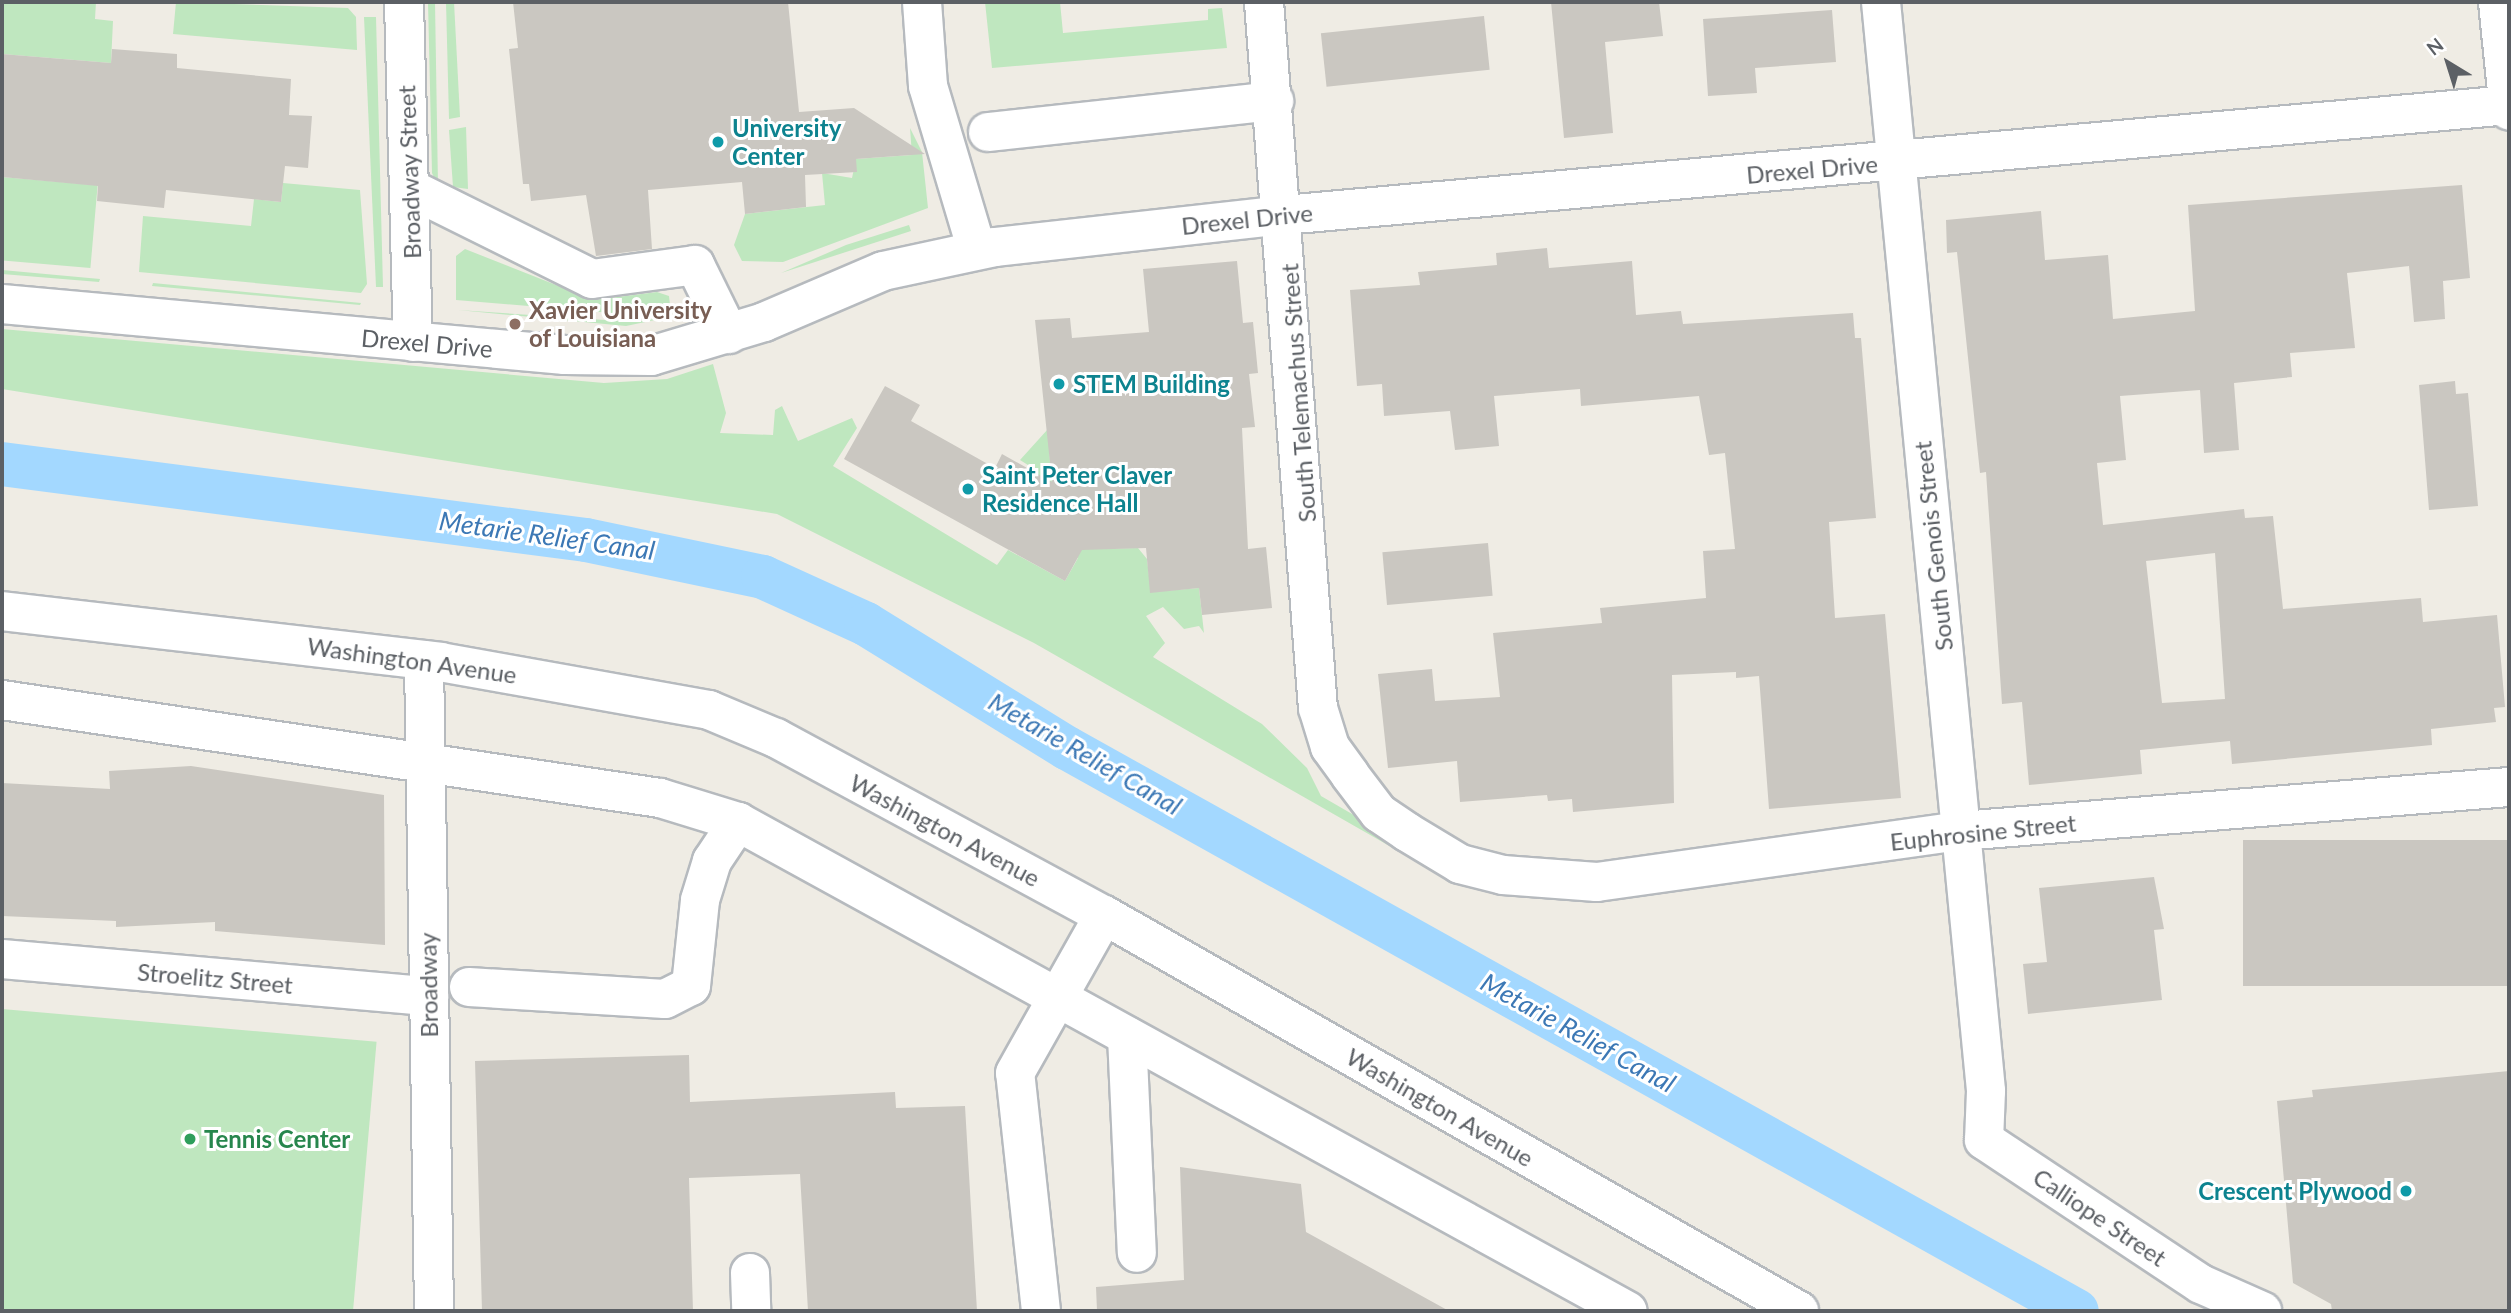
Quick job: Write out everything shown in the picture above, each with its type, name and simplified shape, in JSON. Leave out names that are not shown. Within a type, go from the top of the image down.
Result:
[{"type":"street","name":"Broadway Street","points":[[404,2],[414,342]]},
{"type":"street","points":[[922,2],[928,86],[977,250]]},
{"type":"street","name":"South Telemachus Street","points":[[1264,2],[1284,215],[1318,660],[1318,708],[1343,766],[1379,814],[1460,864]]},
{"type":"street","name":"South Genois Street","points":[[1881,2],[1986,1091]]},
{"type":"street","points":[[2498,2],[2509,106]]},
{"type":"street","points":[[988,132],[1274,102]]},
{"type":"street","name":"Drexel Drive","points":[[2,304],[414,342],[651,356],[729,334],[883,271],[977,250],[1284,215],[2509,106]]},
{"type":"street","points":[[409,188],[592,279],[695,265],[729,334]]},
{"type":"street","name":"Washington Avenue","points":[[2,611],[424,660],[709,710],[776,738],[1104,915],[1742,1298],[1799,1311]]},
{"type":"street","name":"Broadway","points":[[424,660],[433,1311]]},
{"type":"street","points":[[2,700],[660,798],[737,822],[1628,1311]]},
{"type":"street","name":"Euphrosine Street","points":[[1460,864],[1503,875],[1597,882],[1961,831],[2509,787]]},
{"type":"street","points":[[469,987],[665,999],[691,986],[700,901],[712,861],[737,822]]},
{"type":"street","points":[[1041,1311],[1015,1073],[1104,915]]},
{"type":"street","name":"Stroelitz Street","points":[[2,959],[429,996]]},
{"type":"street","points":[[1127,1036],[1137,1253]]},
{"type":"street","name":"Calliope Street","points":[[1986,1091],[1984,1140],[2201,1284],[2262,1311]]},
{"type":"street","points":[[750,1273],[751,1311]]},
{"type":"green space","points":[[2,2],[96,2],[95,19],[113,21],[111,63],[2,54]]},
{"type":"green space","points":[[176,2],[348,8],[356,17],[357,50],[173,34]]},
{"type":"green space","points":[[428,2],[435,2],[438,186],[432,173]]},
{"type":"green space","points":[[446,2],[454,2],[460,117],[449,119]]},
{"type":"green space","points":[[985,2],[1060,2],[1063,33],[1208,20],[1208,9],[1222,8],[1227,48],[992,68]]},
{"type":"green space","points":[[364,17],[376,17],[383,287],[376,287]]},
{"type":"green space","points":[[466,127],[468,189],[453,187],[449,130]]},
{"type":"green space","points":[[910,128],[922,152],[928,208],[783,262],[742,261],[734,245],[745,214],[825,205],[822,173],[852,178],[856,159],[912,155]]},
{"type":"green space","points":[[2,177],[98,185],[90,268],[2,260]]},
{"type":"green space","points":[[283,183],[360,190],[367,284],[361,293],[139,272],[143,216],[251,226],[254,199],[281,202]]},
{"type":"green space","points":[[909,225],[911,231],[781,273],[846,245]]},
{"type":"green space","points":[[465,249],[594,300],[657,292],[669,296],[670,305],[635,315],[456,300],[456,256]]},
{"type":"green space","points":[[2,270],[100,279],[99,282],[2,274]]},
{"type":"green space","points":[[153,283],[361,303],[152,286]]},
{"type":"green space","points":[[458,310],[635,322],[679,315],[626,326]]},
{"type":"green space","points":[[2,329],[604,383],[667,379],[713,364],[726,413],[720,433],[773,435],[775,410],[782,406],[798,441],[852,418],[857,428],[833,466],[997,565],[1008,550],[1065,581],[1078,558],[1044,539],[1028,465],[1020,460],[1048,429],[1050,462],[1100,549],[1138,548],[1147,559],[1151,592],[1199,588],[1204,633],[1199,626],[1184,629],[1163,607],[1146,616],[1165,643],[1153,657],[1262,724],[1307,768],[1321,796],[1397,840],[1393,848],[1034,643],[777,514],[2,389]]},
{"type":"green space","name":"Tennis Center","points":[[2,1009],[377,1042],[353,1311],[2,1311]]},
{"type":"building","name":"University Center","points":[[513,2],[788,2],[799,112],[854,108],[925,154],[856,159],[857,172],[805,175],[806,207],[745,214],[742,182],[648,190],[652,249],[596,256],[586,195],[531,201],[529,184],[523,184],[509,49],[518,48]]},
{"type":"building","points":[[1551,2],[1659,2],[1663,36],[1605,42],[1613,133],[1564,138]]},
{"type":"building","points":[[1832,10],[1836,62],[1755,68],[1757,93],[1708,96],[1703,19]]},
{"type":"building","points":[[1484,16],[1490,70],[1327,87],[1321,33]]},
{"type":"building","points":[[112,49],[177,54],[177,68],[291,79],[289,115],[312,116],[308,168],[285,166],[281,202],[166,190],[164,208],[97,201],[98,186],[2,177],[2,54],[111,63]]},
{"type":"building","points":[[2462,185],[2470,278],[2443,281],[2445,319],[2414,322],[2409,266],[2347,273],[2355,348],[2290,353],[2292,377],[2234,383],[2239,450],[2204,453],[2200,390],[2120,396],[2126,460],[2097,463],[2103,525],[2244,509],[2245,518],[2273,516],[2283,609],[2421,598],[2423,622],[2497,615],[2505,707],[2494,708],[2496,722],[2431,729],[2432,745],[2232,764],[2230,741],[2140,750],[2142,774],[2029,785],[2022,702],[2002,704],[1986,472],[1980,473],[1957,252],[1947,253],[1946,220],[2041,211],[2045,260],[2108,255],[2113,319],[2195,311],[2188,205]],"holes":[[[2215,553],[2225,699],[2162,703],[2146,561]]]},
{"type":"building","points":[[1547,248],[1549,268],[1632,261],[1636,315],[1681,311],[1683,324],[1853,313],[1855,338],[1861,338],[1876,518],[1829,522],[1835,618],[1885,614],[1901,798],[1769,809],[1759,676],[1736,678],[1736,672],[1672,675],[1674,803],[1573,812],[1572,799],[1548,801],[1547,795],[1460,802],[1457,761],[1388,768],[1378,674],[1432,669],[1435,701],[1500,697],[1493,633],[1602,623],[1600,608],[1706,598],[1703,551],[1735,549],[1725,453],[1709,455],[1699,396],[1581,406],[1580,389],[1494,396],[1499,446],[1455,450],[1450,411],[1384,416],[1382,384],[1357,386],[1350,290],[1420,285],[1418,272],[1497,265],[1496,253]]},
{"type":"building","points":[[1237,261],[1243,323],[1253,322],[1258,373],[1249,374],[1255,427],[1242,428],[1248,549],[1266,547],[1272,608],[1202,615],[1199,588],[1150,593],[1146,548],[1082,550],[1065,581],[844,459],[885,386],[920,405],[911,421],[995,468],[1002,454],[1052,482],[1035,320],[1070,318],[1072,338],[1149,332],[1143,269]]},
{"type":"building","points":[[2455,381],[2456,394],[2468,393],[2478,506],[2429,510],[2419,385]]},
{"type":"building","points":[[1488,543],[1493,596],[1387,605],[1382,552]]},
{"type":"building","points":[[191,766],[384,795],[385,945],[215,931],[215,922],[116,927],[116,921],[2,916],[2,783],[110,789],[109,771]]},
{"type":"building","points":[[2243,840],[2509,840],[2509,986],[2243,986]]},
{"type":"building","points":[[2154,877],[2164,929],[2154,930],[2162,1000],[2028,1014],[2023,964],[2047,962],[2039,888]]},
{"type":"building","points":[[689,1055],[690,1102],[895,1092],[896,1108],[965,1106],[977,1311],[808,1311],[800,1174],[689,1178],[693,1311],[482,1311],[475,1061]]},
{"type":"building","name":"Crescent Plywood","points":[[2509,1071],[2509,1311],[2332,1311],[2331,1304],[2293,1283],[2277,1101],[2313,1097],[2312,1090]]},
{"type":"building","points":[[1180,1167],[1301,1184],[1306,1232],[1449,1311],[1097,1311],[1096,1287],[1184,1280]]},
{"type":"waterway","name":"Metarie Relief Canal","points":[[2,464],[586,540],[763,577],[866,624],[1067,748],[2077,1311]]},
{"type":"place","name":"University Center","points":[[718,142]]},
{"type":"place","name":"Xavier University of Louisiana","points":[[515,324]]},
{"type":"place","name":"STEM Building","points":[[1059,384]]},
{"type":"place","name":"Saint Peter Claver Residence Hall","points":[[968,489]]},
{"type":"place","name":"Tennis Center","points":[[190,1139]]},
{"type":"place","name":"Crescent Plywood","points":[[2406,1191]]}]
